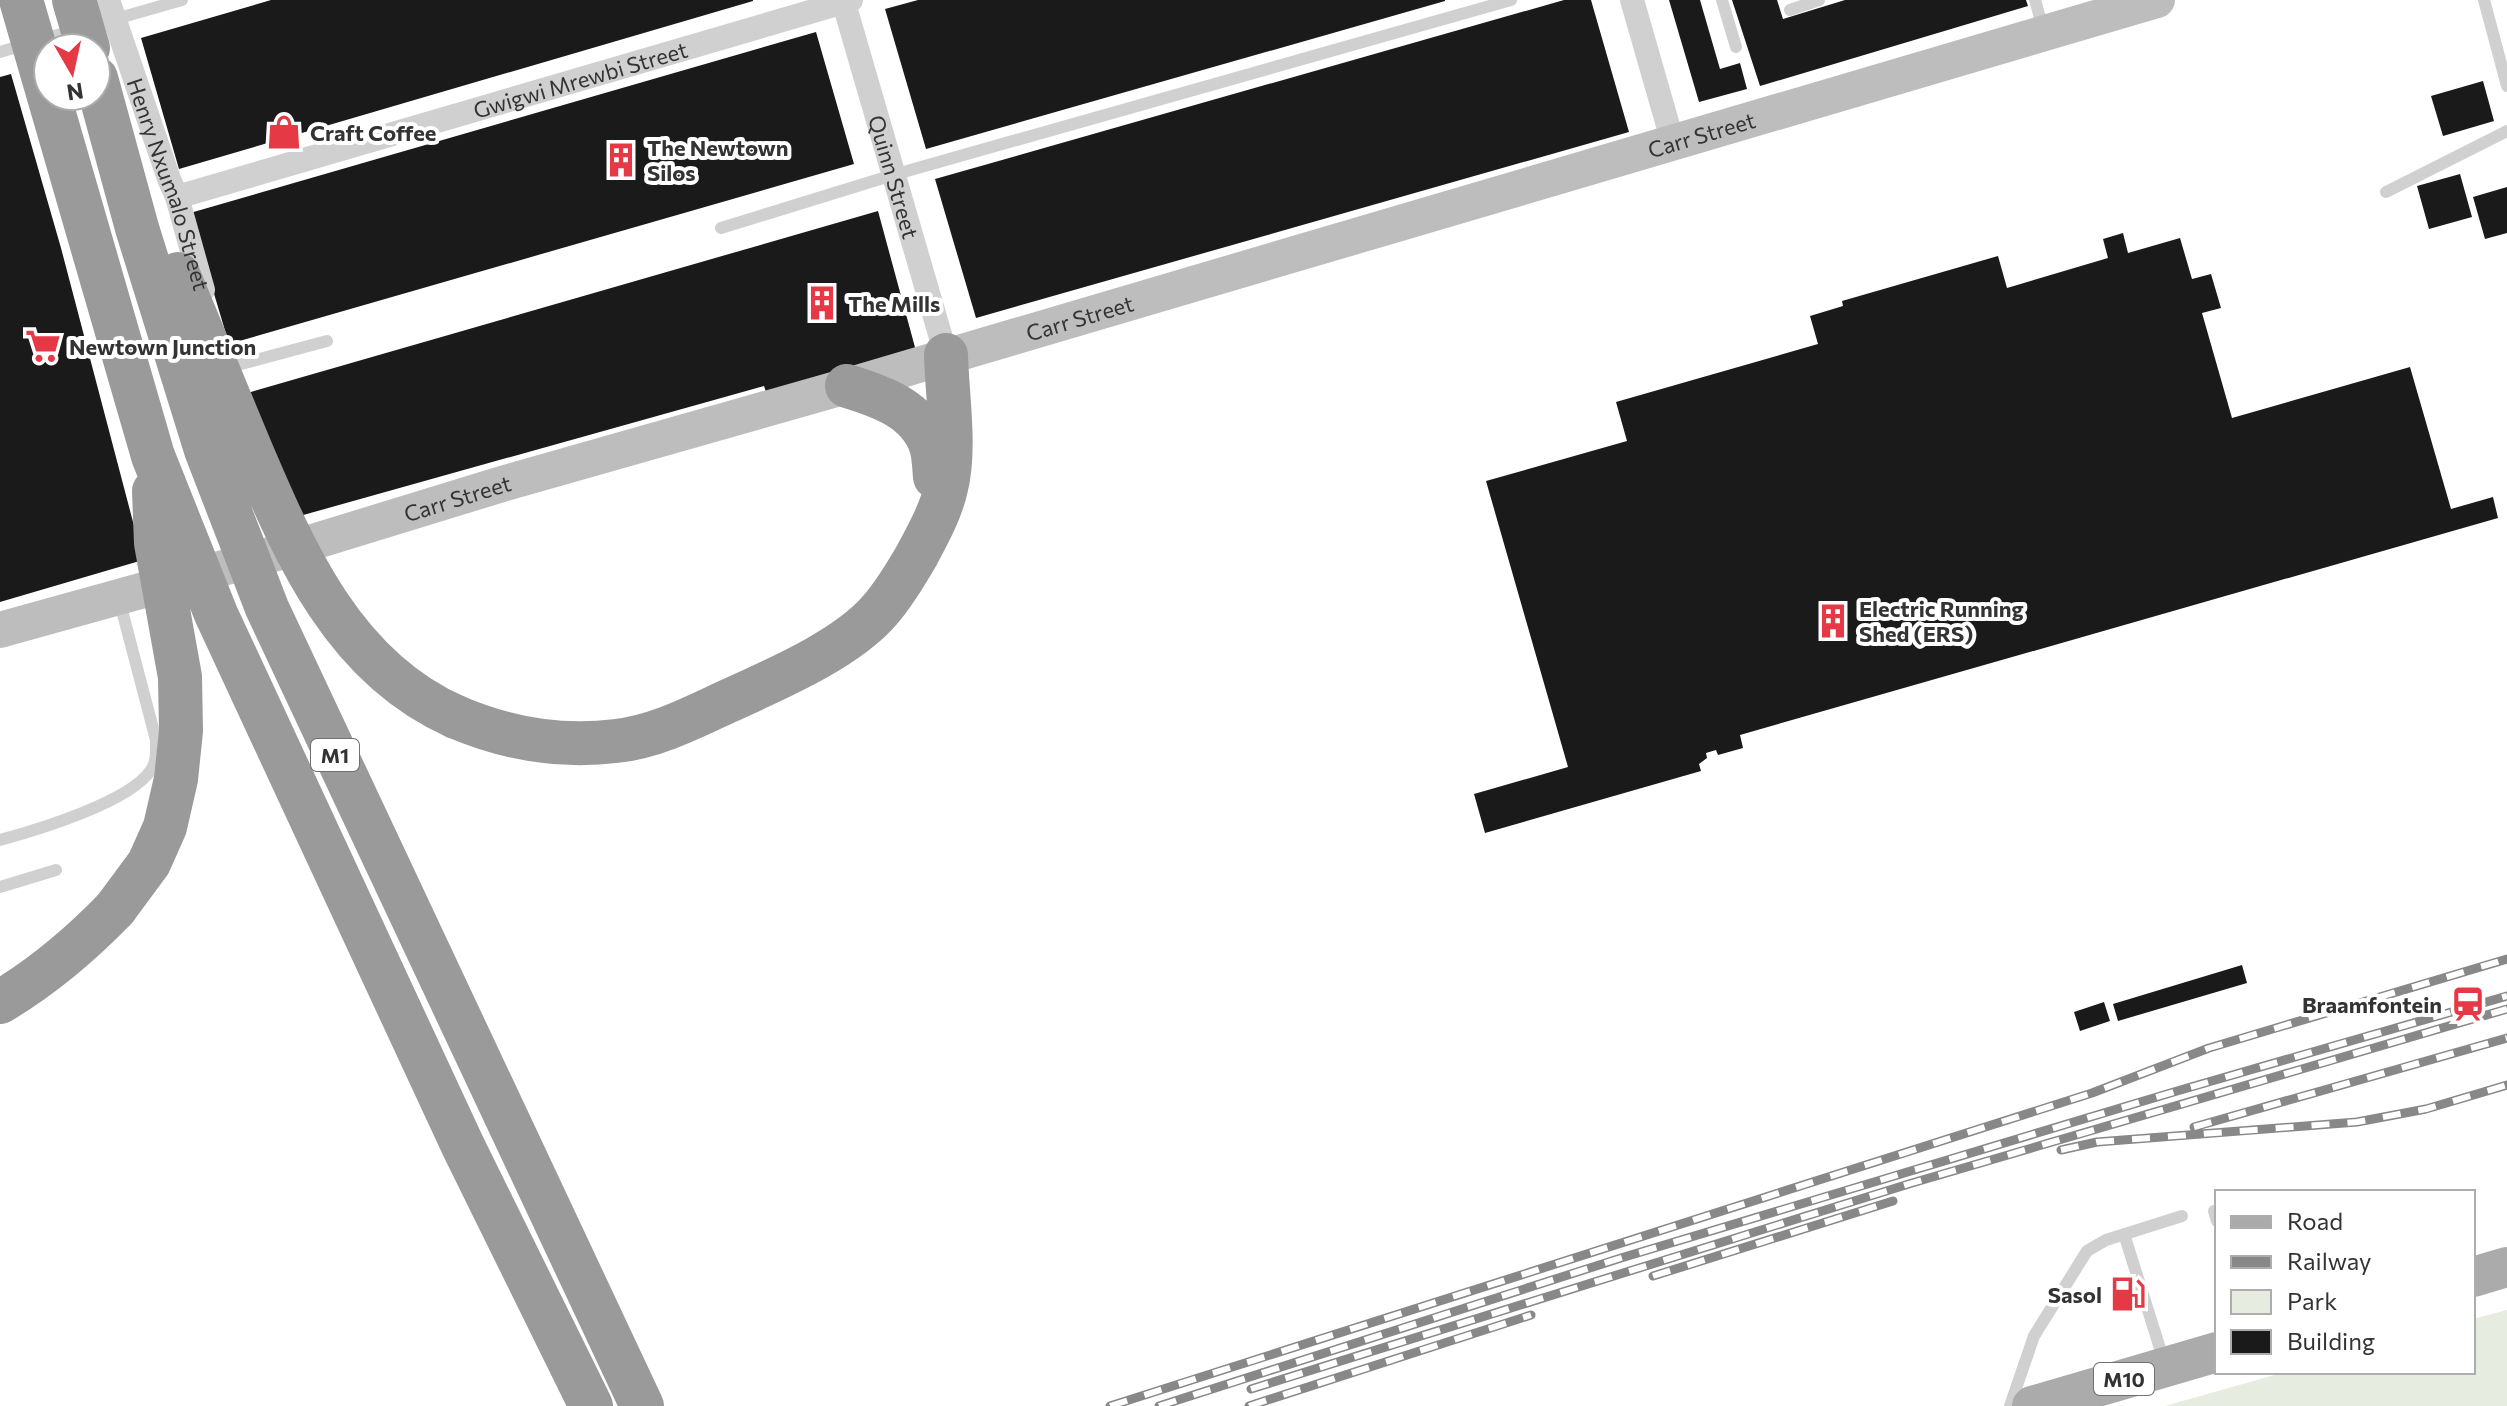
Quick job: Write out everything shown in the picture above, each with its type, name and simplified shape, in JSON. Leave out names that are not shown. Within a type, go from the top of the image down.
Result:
[{"type":"highway","name":"M1","points":[[21,0],[153,456],[216,614],[463,1146],[591,1406]]},
{"type":"highway","points":[[74,0],[103,22]]},
{"type":"highway","points":[[112,110],[269,493],[311,579],[344,629],[372,660],[413,694],[432,707],[512,737],[580,744],[619,741],[654,733],[781,677],[829,650],[878,612],[912,564],[946,488],[949,464],[946,355]]},
{"type":"highway","name":"M1","points":[[105,112],[137,228],[206,450],[267,608],[642,1406]]},
{"type":"highway","points":[[847,386],[885,397],[925,432],[931,447],[939,507]]},
{"type":"highway","points":[[0,1002],[33,982],[76,949],[115,909],[149,863],[165,827],[176,779],[181,731],[180,677],[156,543],[153,456]]},
{"type":"main road","points":[[2475,1276],[2507,1267]]},
{"type":"main road","name":"M10","points":[[2032,1406],[2215,1353]]},
{"type":"street","points":[[1632,0],[1673,143]]},
{"type":"street","name":"Quinn Street","points":[[846,1],[946,355]]},
{"type":"street","name":"Gwigwi Mrewbi Street","points":[[177,197],[846,1]]},
{"type":"street","name":"Carr Street","points":[[0,630],[277,553],[502,484],[1673,143],[2040,16],[2139,2]]},
{"type":"street","name":"Henry Nxumalo Street","points":[[103,22],[177,197],[277,553]]},
{"type":"lane","points":[[0,52],[182,0]]},
{"type":"lane","points":[[721,228],[893,175],[1511,0]]},
{"type":"lane","points":[[1722,0],[1736,47]]},
{"type":"lane","points":[[1790,10],[1819,0]]},
{"type":"lane","points":[[2484,0],[2507,86]]},
{"type":"lane","points":[[2386,192],[2507,131]]},
{"type":"lane","points":[[224,368],[327,341]]},
{"type":"lane","points":[[0,840],[91,810],[135,785],[150,772],[156,760],[156,740],[119,596]]},
{"type":"lane","points":[[0,887],[56,870]]},
{"type":"lane","points":[[2010,1406],[2034,1336],[2087,1251],[2124,1234],[2182,1216]]},
{"type":"lane","points":[[2124,1234],[2166,1368]]},
{"type":"green space","points":[[2507,1310],[2507,1406],[2165,1406],[2278,1374],[2475,1374],[2475,1318]]},
{"type":"building","points":[[271,0],[753,1],[179,169],[141,38]]},
{"type":"building","points":[[918,0],[1445,1],[926,149],[885,9]]},
{"type":"building","points":[[1564,0],[1591,0],[1629,132],[976,318],[935,179]]},
{"type":"building","points":[[1669,0],[1700,0],[1720,69],[1740,63],[1747,89],[1699,102]]},
{"type":"building","points":[[1732,0],[1777,0],[1783,19],[1845,0],[2026,0],[2028,6],[1760,86]]},
{"type":"building","points":[[816,32],[854,164],[229,344],[190,213]]},
{"type":"building","name":"Newtown Junction","points":[[11,74],[61,248],[143,560],[0,602],[0,77]]},
{"type":"building","points":[[2483,81],[2494,121],[2443,136],[2431,96]]},
{"type":"building","points":[[2460,174],[2472,217],[2429,229],[2417,186]]},
{"type":"building","points":[[2507,187],[2507,233],[2485,239],[2473,197]]},
{"type":"building","points":[[878,211],[916,351],[767,395],[764,386],[289,519],[244,394]]},
{"type":"building","name":"Electric Running Shed (ERS)","points":[[2123,233],[2128,253],[2180,238],[2192,279],[2211,274],[2221,308],[2202,313],[2232,418],[2410,367],[2451,509],[2493,497],[2498,518],[1740,735],[1743,748],[1718,755],[1716,750],[1706,753],[1707,758],[1699,764],[1701,771],[1485,833],[1474,794],[1568,767],[1486,481],[1627,441],[1616,402],[1818,344],[1810,316],[1843,306],[1842,301],[1998,256],[2007,288],[2108,258],[2103,239]]},
{"type":"building","points":[[2242,965],[2247,983],[2118,1021],[2113,1004]]},
{"type":"building","points":[[2104,1002],[2110,1021],[2080,1031],[2074,1012]]},
{"type":"railway","points":[[1110,1406],[2092,1093],[2209,1048],[2507,959]]},
{"type":"railway","points":[[1159,1406],[1621,1258],[2177,1091],[2507,996]]},
{"type":"railway","points":[[1251,1389],[1912,1183],[2507,1009]]},
{"type":"railway","points":[[2194,1127],[2507,1038]]},
{"type":"railway","points":[[2061,1150],[2097,1142],[2357,1122],[2426,1109],[2507,1085]]},
{"type":"railway","points":[[1653,1276],[1893,1201]]},
{"type":"railway","points":[[1249,1406],[1531,1315]]},
{"type":"place","name":"Craft Coffee","points":[[284,132]]},
{"type":"place","name":"The Newtown Silos","points":[[621,160]]},
{"type":"place","name":"The Mills","points":[[822,303]]},
{"type":"place","name":"Newtown Junction","points":[[43,346]]},
{"type":"place","name":"Electric Running Shed (ERS)","points":[[1833,621]]},
{"type":"place","name":"Braamfontein","points":[[2468,1004]]},
{"type":"place","name":"Sasol","points":[[2128,1294]]}]
